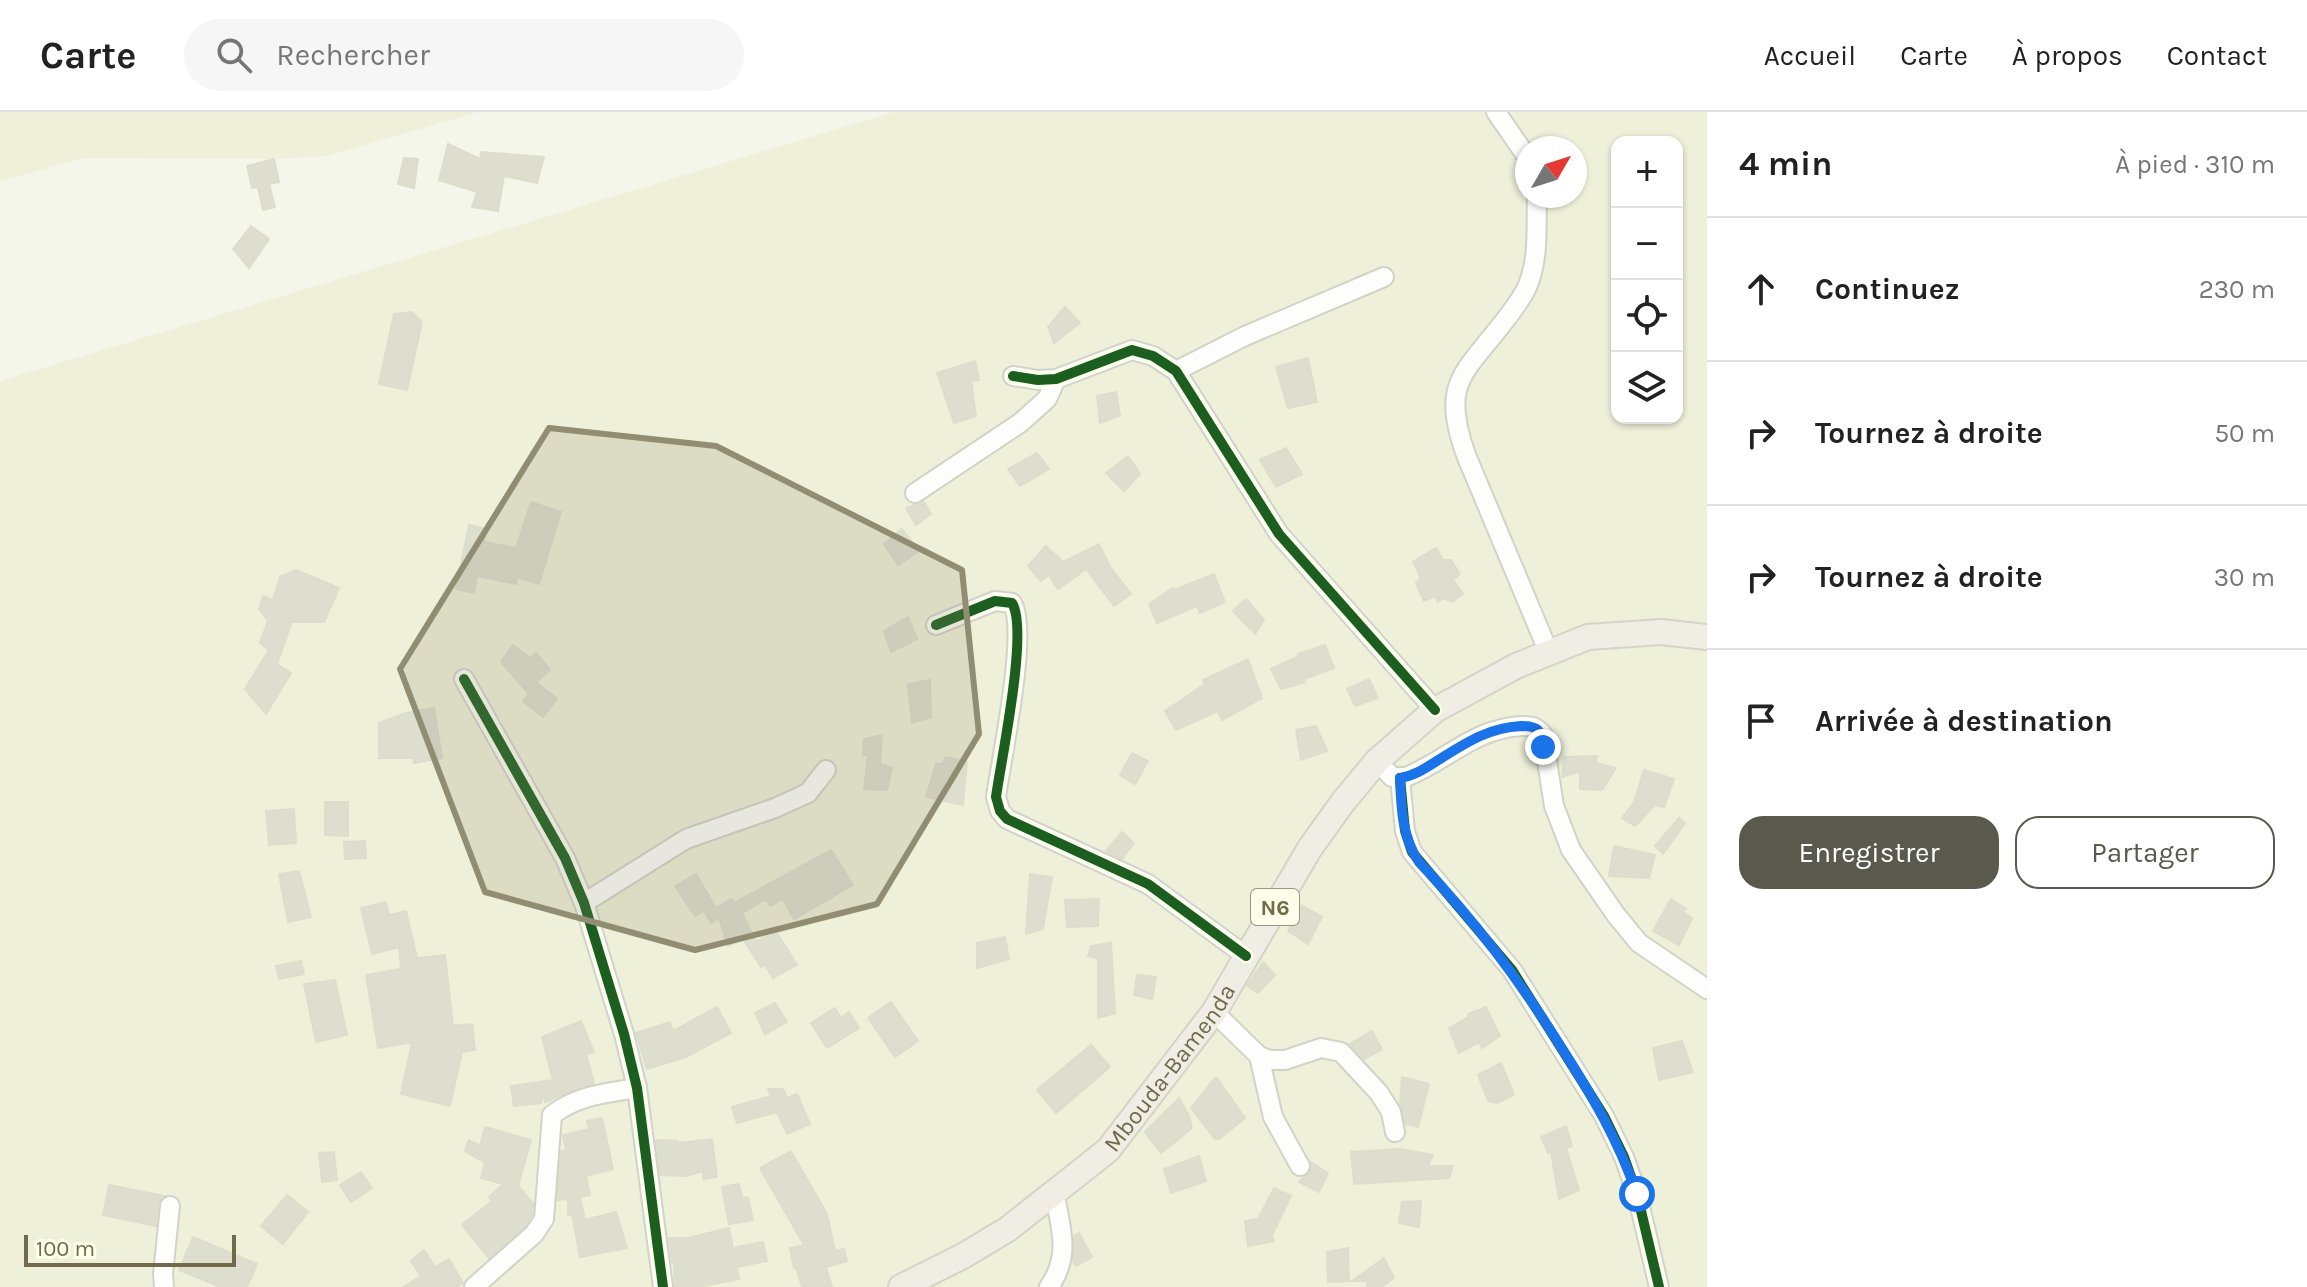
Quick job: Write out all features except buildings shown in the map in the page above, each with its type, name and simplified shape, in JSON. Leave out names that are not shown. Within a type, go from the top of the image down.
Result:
[{"type":"highway","name":"Mbouda-Bamenda","points":[[901,1287],[1008,1229],[1108,1150],[1214,1012],[1310,848],[1343,802],[1377,761],[1435,710],[1516,666],[1588,637],[1661,632],[1707,637]]},
{"type":"street","points":[[1496,112],[1515,140]]},
{"type":"street","points":[[1536,208],[1534,262],[1529,283],[1514,308],[1457,382],[1453,403],[1456,428],[1466,455],[1549,653]]},
{"type":"street","points":[[1176,371],[1245,336],[1384,277]]},
{"type":"street","points":[[1013,376],[1056,379],[1132,350],[1153,356],[1176,371],[1279,534],[1435,710]]},
{"type":"street","points":[[915,493],[1020,423],[1047,399],[1056,379]]},
{"type":"street","points":[[936,625],[995,601],[1012,603],[1015,608],[1018,627],[1015,680],[996,797],[1000,811],[1007,819],[1148,884],[1246,956]]},
{"type":"street","points":[[464,679],[565,858],[584,903],[637,1088],[663,1287]]},
{"type":"street","points":[[1377,761],[1392,777],[1400,778],[1419,772],[1485,732],[1500,727],[1538,728],[1543,735],[1554,806],[1571,850],[1639,943],[1707,989]]},
{"type":"street","points":[[584,903],[686,839],[808,793],[826,770]]},
{"type":"street","points":[[1400,778],[1405,831],[1412,852],[1512,970],[1604,1116],[1624,1157],[1637,1194],[1659,1287]]},
{"type":"street","points":[[1214,1012],[1259,1056],[1273,1117],[1300,1166]]},
{"type":"street","points":[[1259,1056],[1285,1060],[1321,1048],[1341,1052],[1379,1093],[1391,1112],[1395,1132]]},
{"type":"street","points":[[474,1287],[534,1234],[544,1219],[552,1115],[565,1104],[581,1097],[637,1088]]},
{"type":"street","points":[[1049,1287],[1062,1263],[1065,1247],[1054,1190]]},
{"type":"street","points":[[164,1287],[170,1206]]},
{"type":"highlighted area","points":[[549,428],[716,446],[962,570],[979,734],[877,904],[695,950],[485,892],[400,669]]},
{"type":"shaded area","points":[[0,112],[478,112],[327,156],[274,159],[84,158],[0,181]]},
{"type":"shaded area","points":[[894,112],[1707,112],[1707,1287],[0,1287],[0,381]]},
{"type":"cycle path","points":[[1013,376],[1056,379],[1132,350],[1153,356],[1176,371],[1279,534],[1435,710]]},
{"type":"cycle path","points":[[936,625],[995,601],[1012,603],[1016,618],[1016,666],[996,797],[1000,811],[1007,819],[1148,884],[1246,956]]},
{"type":"cycle path","points":[[464,679],[565,858],[584,903],[637,1088],[663,1287]]},
{"type":"cycle path","points":[[1400,778],[1405,831],[1412,852],[1512,970],[1604,1116],[1624,1157],[1637,1194],[1659,1287]]},
{"type":"route","points":[[1543,747],[1543,735],[1538,728],[1500,727],[1476,737],[1419,772],[1400,778],[1405,831],[1419,862],[1487,937],[1544,1020],[1604,1116],[1624,1157],[1637,1194]]}]
